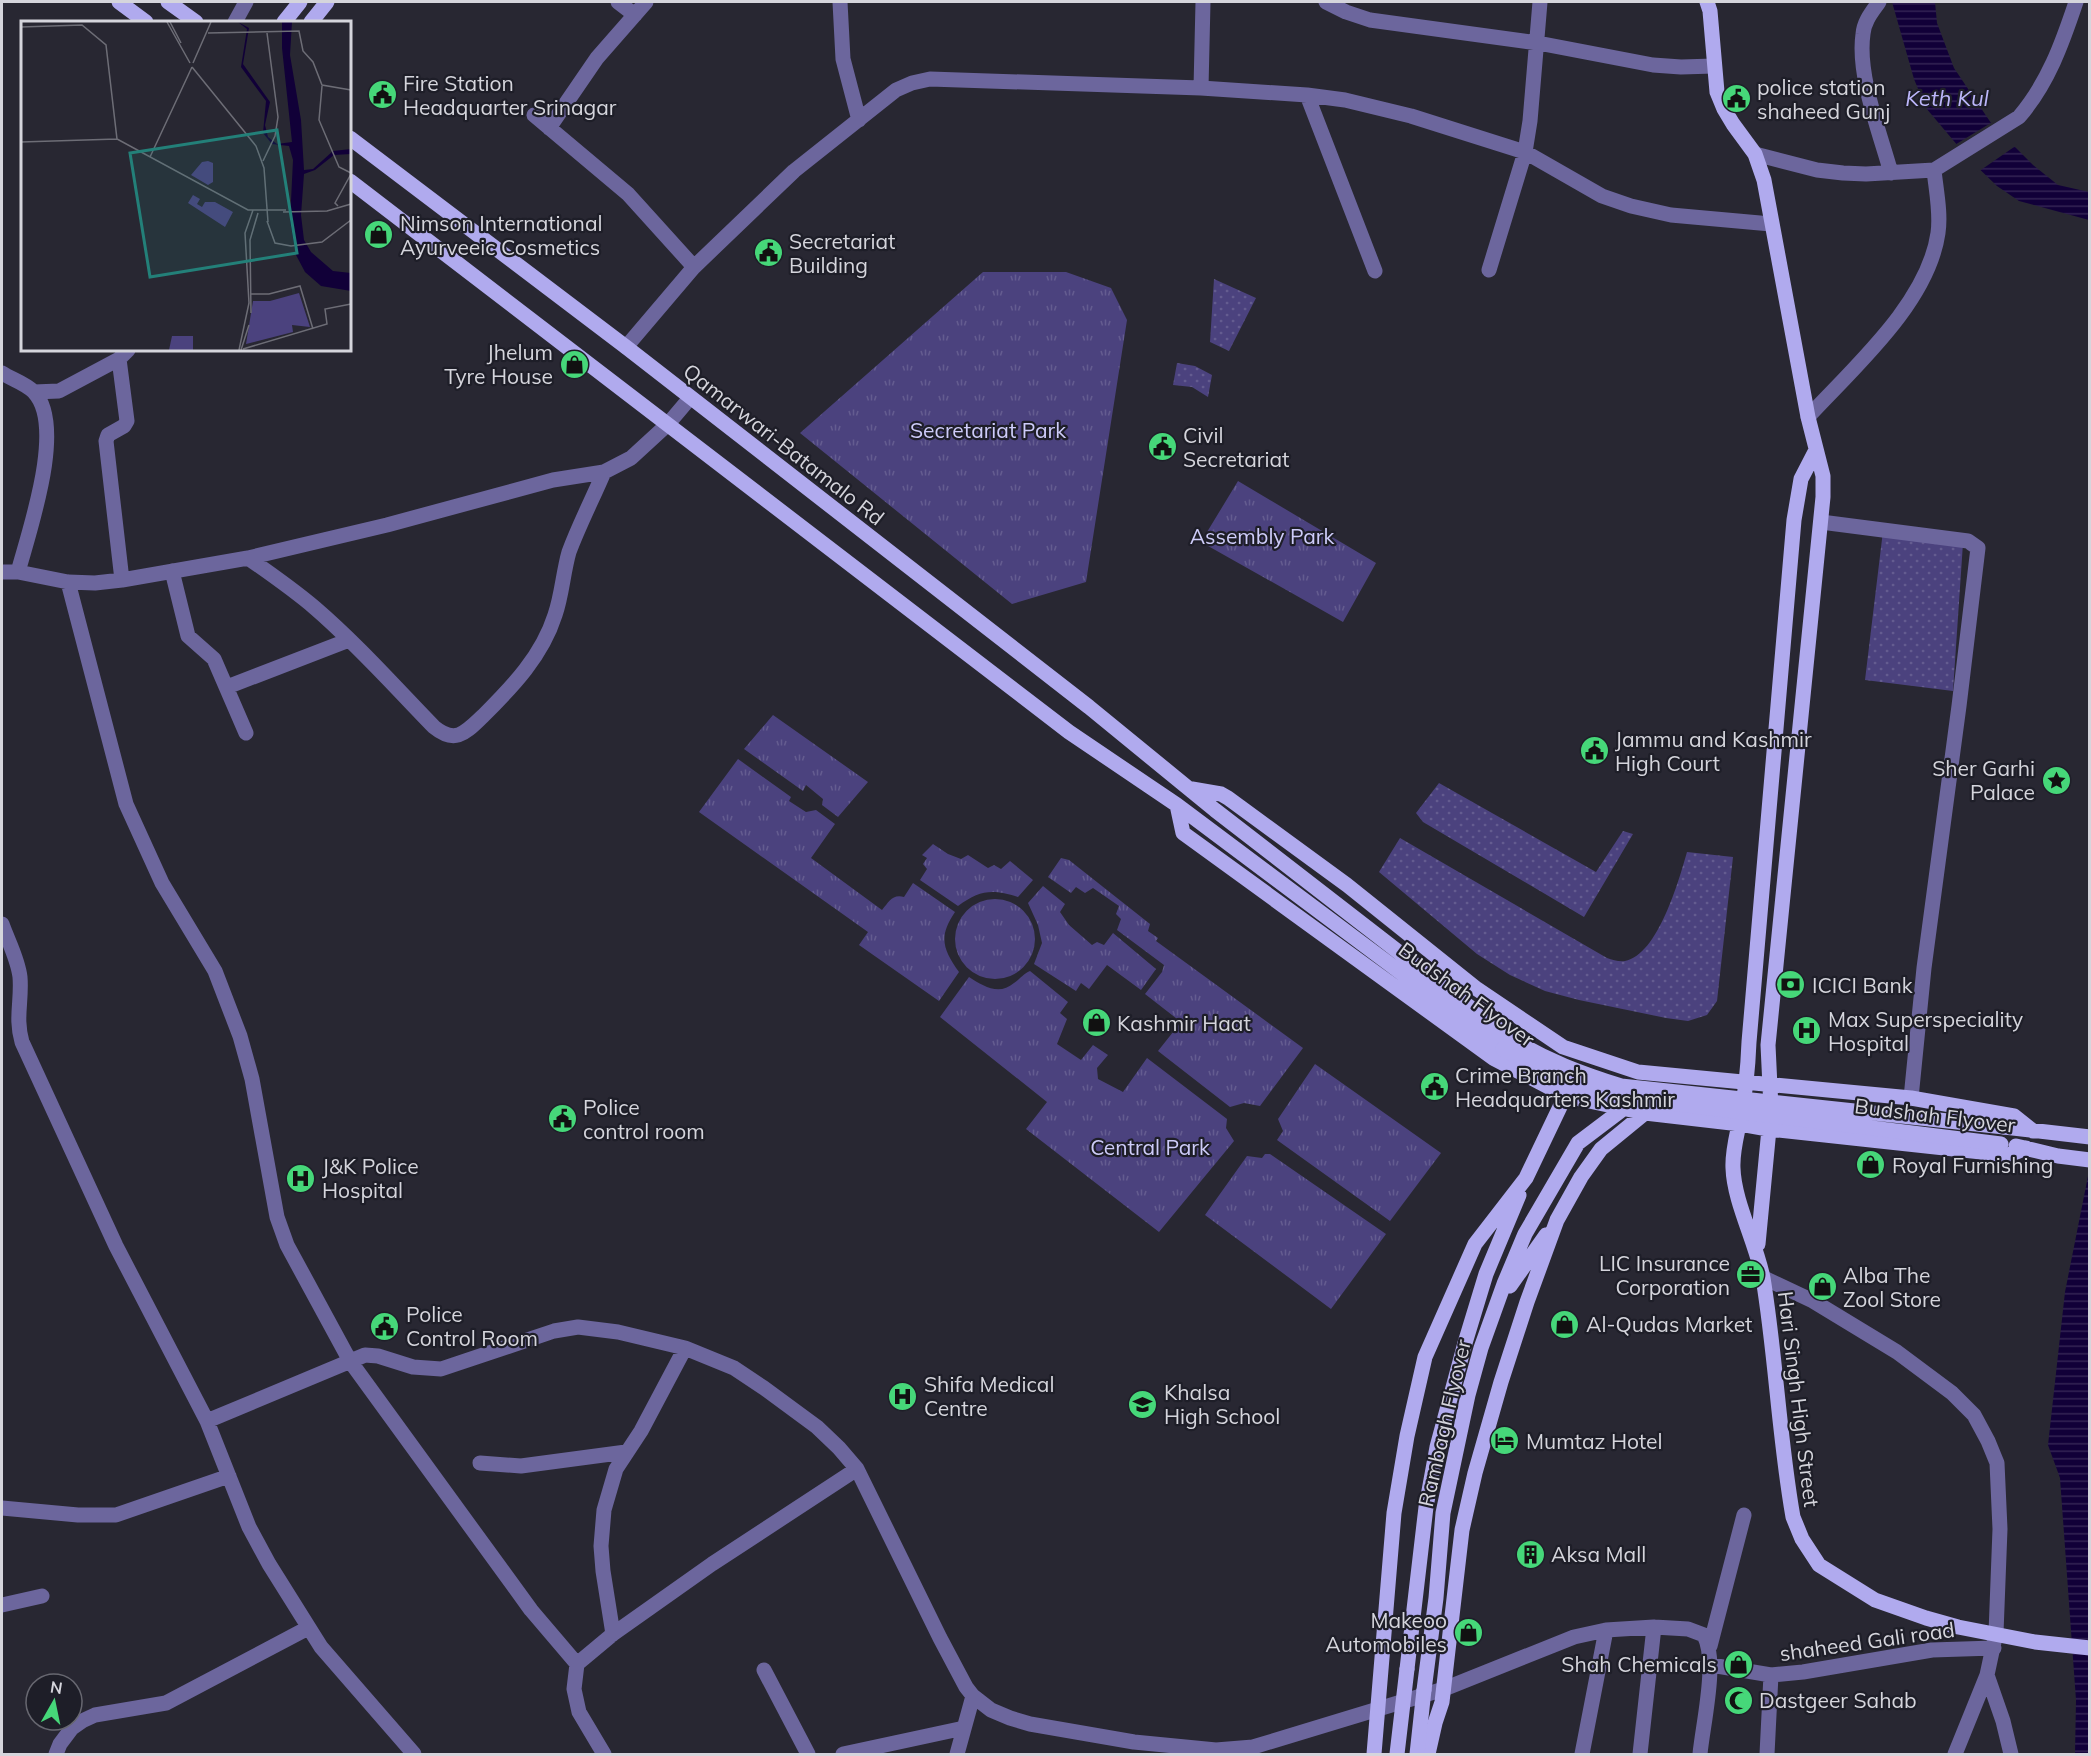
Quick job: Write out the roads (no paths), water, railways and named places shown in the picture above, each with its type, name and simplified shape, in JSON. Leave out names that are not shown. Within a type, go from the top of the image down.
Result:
[{"type":"main road","points":[[119,2],[145,21]]},
{"type":"main road","points":[[168,2],[195,21]]},
{"type":"main road","points":[[285,21],[300,2]]},
{"type":"main road","points":[[312,21],[327,2]]},
{"type":"main road","points":[[1707,2],[1710,11],[1717,92],[1724,109],[1755,154],[1764,180],[1808,417],[1822,476],[1821,522],[1768,1044],[1771,1108],[1757,1252]]},
{"type":"main road","name":"Qamarwari-Batamalo Rd","points":[[351,139],[626,347],[1080,700],[1189,789]]},
{"type":"main road","points":[[351,183],[1069,732],[1177,805],[1182,833],[1493,1058],[1566,1096],[1645,1113],[2009,1155],[2026,1148]]},
{"type":"main road","points":[[1757,1252],[1736,1188],[1733,1168],[1747,1081],[1794,520],[1801,478],[1816,450]]},
{"type":"main road","points":[[1189,789],[1221,794],[1228,798],[1347,885],[1477,989],[1563,1047],[1638,1072],[1911,1098],[2014,1116],[2033,1131]]},
{"type":"main road","name":"Budshah Flyover","points":[[1189,789],[1511,1039],[1545,1059],[1578,1073],[1621,1086],[2090,1137]]},
{"type":"main road","name":"Budshah Flyover","points":[[1177,805],[1503,1049],[1550,1074],[1621,1097],[2001,1144],[2090,1160]]},
{"type":"main road","points":[[1374,1755],[1394,1513],[1407,1436],[1425,1357],[1475,1244],[1526,1178],[1585,1054]]},
{"type":"main road","name":"Rambagh Flyover","points":[[1417,1755],[1436,1598],[1443,1513],[1468,1395],[1495,1309],[1525,1234],[1578,1143],[1623,1108]]},
{"type":"main road","points":[[1495,1309],[1557,1220],[1581,1177],[1602,1149],[1645,1113]]},
{"type":"main road","name":"Rambagh Flyover","points":[[1397,1755],[1426,1507],[1440,1435],[1486,1274],[1526,1178]]},
{"type":"main road","points":[[1428,1755],[1444,1689],[1462,1530],[1475,1473],[1501,1382],[1557,1220]]},
{"type":"main road","name":"Hari Singh High Street","points":[[1757,1252],[1775,1364],[1791,1507],[1802,1539],[1819,1565],[1875,1600],[1995,1640],[2090,1648]]},
{"type":"street","points":[[236,21],[246,2]]},
{"type":"street","points":[[618,2],[634,15]]},
{"type":"street","points":[[549,128],[597,58],[646,2]]},
{"type":"street","points":[[840,2],[843,59],[859,120]]},
{"type":"street","points":[[1201,88],[1203,2]]},
{"type":"street","points":[[1326,2],[1370,20],[1437,31],[1538,43],[1653,65],[1714,66]]},
{"type":"street","points":[[1490,270],[1525,152],[1538,43],[1540,2]]},
{"type":"street","points":[[1879,2],[1866,21],[1862,63],[1891,173]]},
{"type":"street","points":[[1755,154],[1816,170],[1866,174],[1938,167],[2019,117],[2034,99],[2058,54],[2076,2]]},
{"type":"street","points":[[626,347],[694,267],[794,171],[896,90],[930,79],[1201,88],[1307,95],[1380,107],[1525,152],[1602,196],[1631,206],[1671,215],[1771,224]]},
{"type":"street","points":[[1307,95],[1375,271]]},
{"type":"street","points":[[534,115],[628,194],[694,267]]},
{"type":"street","points":[[1808,417],[1882,337],[1922,282],[1933,255],[1938,231],[1938,167]]},
{"type":"street","points":[[34,392],[59,392],[123,354],[127,421],[124,426],[108,435],[106,441],[122,580]]},
{"type":"street","points":[[2,373],[34,392],[42,406],[47,430],[47,451],[39,492],[18,572]]},
{"type":"street","points":[[2,572],[18,572],[69,582],[95,583],[122,580],[248,558],[387,525],[553,480],[604,472],[631,458],[668,424],[690,398]]},
{"type":"street","points":[[248,558],[297,594],[349,640],[444,735],[455,736],[466,733],[531,663],[555,615],[570,551],[604,472]]},
{"type":"street","points":[[1821,522],[1968,541],[1978,548],[1924,968],[1911,1098]]},
{"type":"street","points":[[172,571],[188,636],[209,652],[214,659],[246,733]]},
{"type":"street","points":[[69,582],[126,804],[162,883],[215,971],[228,1000],[252,1079],[278,1217],[302,1274],[350,1361],[531,1610],[577,1664]]},
{"type":"street","points":[[227,687],[349,640]]},
{"type":"street","points":[[2,924],[20,976],[17,1018],[22,1042],[116,1246],[207,1421],[249,1527],[269,1564],[321,1647],[414,1755]]},
{"type":"street","points":[[2,1024],[17,1018]]},
{"type":"street","points":[[1762,1277],[1813,1301],[1898,1352],[1952,1393],[1974,1416],[1997,1463],[2000,1528],[1995,1640],[1987,1675],[1955,1755]]},
{"type":"street","points":[[207,1421],[365,1355],[378,1356],[413,1367],[441,1369],[554,1331],[578,1327],[618,1332],[685,1348],[734,1368],[764,1388],[817,1427],[857,1469],[945,1648],[973,1696],[992,1710],[1010,1718],[1135,1748],[1216,1750],[1253,1747],[1444,1689],[1574,1637],[1606,1630],[1654,1626],[1696,1631],[1704,1635],[1710,1646]]},
{"type":"street","points":[[613,1634],[601,1546],[604,1510],[609,1490],[616,1469],[641,1431],[685,1348]]},
{"type":"street","points":[[480,1463],[521,1466],[626,1452]]},
{"type":"street","points":[[604,1755],[579,1712],[574,1689],[577,1664],[613,1634],[712,1564],[857,1469]]},
{"type":"street","points":[[2,1508],[78,1515],[116,1515],[229,1476]]},
{"type":"street","points":[[1700,1755],[1711,1665],[1710,1646],[1744,1515]]},
{"type":"street","points":[[2,1605],[42,1596]]},
{"type":"street","points":[[1640,1755],[1654,1626]]},
{"type":"street","points":[[56,1755],[60,1744],[72,1728],[82,1721],[95,1715],[166,1703],[308,1628]]},
{"type":"street","points":[[1582,1755],[1606,1630]]},
{"type":"street","name":"shaheed Gali road","points":[[1711,1665],[1771,1675],[1803,1672],[1995,1640]]},
{"type":"street","points":[[764,1670],[808,1755]]},
{"type":"street","points":[[1767,1755],[1771,1675]]},
{"type":"street","points":[[1987,1675],[2003,1721],[2011,1755]]},
{"type":"street","points":[[957,1755],[973,1696]]},
{"type":"street","points":[[843,1755],[964,1728]]},
{"type":"water","name":"Keth Kul","points":[[1892,2],[1935,2],[1937,23],[1954,68],[1991,123],[2033,165],[2058,185],[2089,192],[2089,220],[2019,201],[1997,186],[1969,159],[1926,108],[1914,79]]},
{"type":"water","points":[[2089,1171],[2089,1754],[2075,1754],[2076,1700],[2060,1478],[2048,1445],[2065,1292]]},
{"type":"place","name":"Fire Station Headquarter Srinagar","points":[[382,95]]},
{"type":"place","name":"police station shaheed Gunj","points":[[1736,99]]},
{"type":"place","name":"Nimson International Ayurveeic Cosmetics","points":[[379,235]]},
{"type":"place","name":"Secretariat Building","points":[[768,253]]},
{"type":"place","name":"Jhelum Tyre House","points":[[574,364]]},
{"type":"place","name":"Civil Secretariat","points":[[1162,447]]},
{"type":"place","name":"Jammu and Kashmir High Court","points":[[1594,751]]},
{"type":"place","name":"Sher Garhi Palace","points":[[2056,780]]},
{"type":"place","name":"ICICI Bank","points":[[1791,985]]},
{"type":"place","name":"Kashmir Haat","points":[[1096,1023]]},
{"type":"place","name":"Max Superspeciality Hospital","points":[[1807,1031]]},
{"type":"place","name":"Crime Branch Headquarters Kashmir","points":[[1434,1087]]},
{"type":"place","name":"Police control room","points":[[562,1119]]},
{"type":"place","name":"Royal Furnishing","points":[[1871,1165]]},
{"type":"place","name":"J&K Police Hospital","points":[[301,1178]]},
{"type":"place","name":"LIC Insurance Corporation","points":[[1751,1275]]},
{"type":"place","name":"Alba The Zool Store","points":[[1822,1287]]},
{"type":"place","name":"Al-Qudas Market","points":[[1565,1324]]},
{"type":"place","name":"Police Control Room","points":[[385,1326]]},
{"type":"place","name":"Shifa Medical Centre","points":[[903,1396]]},
{"type":"place","name":"Khalsa High School","points":[[1143,1404]]},
{"type":"place","name":"Mumtaz Hotel","points":[[1505,1441]]},
{"type":"place","name":"Aksa Mall","points":[[1530,1554]]},
{"type":"place","name":"Makeoo Automobiles","points":[[1468,1632]]},
{"type":"place","name":"Shah Chemicals","points":[[1738,1664]]},
{"type":"place","name":"Dastgeer Sahab","points":[[1738,1700]]},
{"type":"park label","name":"Secretariat Park","points":[[988,430]]},
{"type":"park label","name":"Assembly Park","points":[[1262,536]]},
{"type":"park label","name":"Central Park","points":[[1150,1147]]}]
